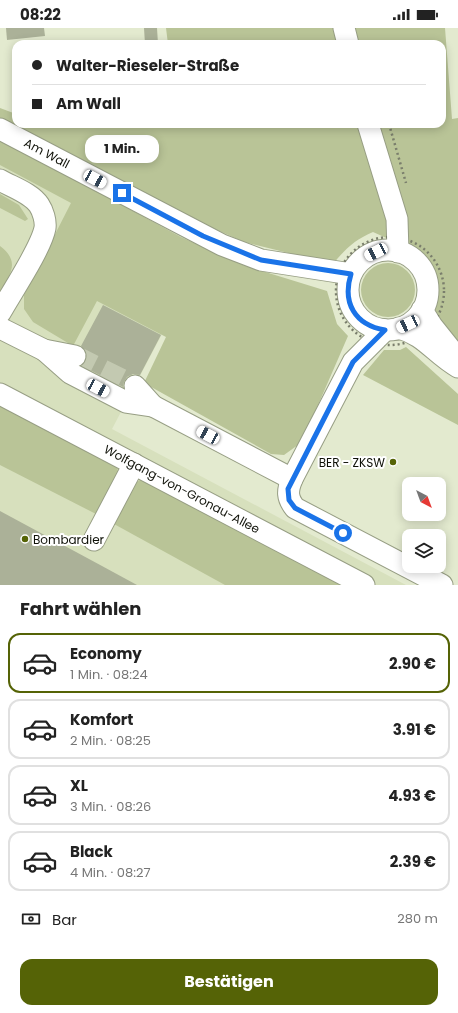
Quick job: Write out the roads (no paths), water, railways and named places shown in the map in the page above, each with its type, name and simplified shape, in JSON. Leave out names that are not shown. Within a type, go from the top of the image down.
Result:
[{"type":"street","points":[[344,28],[347,40]]},
{"type":"street","name":"Am Wall","points":[[0,128],[216,242],[261,260],[290,266],[343,281]]},
{"type":"street","points":[[369,128],[397,220],[389,244],[357,264],[343,281],[351,306],[374,331],[412,332],[425,324]]},
{"type":"street","points":[[0,180],[35,200],[40,206],[44,217],[45,228],[36,249],[0,313]]},
{"type":"street","points":[[389,244],[417,263],[423,272],[428,288],[425,324],[438,354],[458,367]]},
{"type":"street","points":[[425,324],[458,358]]},
{"type":"street","points":[[0,328],[44,350],[70,373],[126,402],[153,406],[292,479]]},
{"type":"street","points":[[374,331],[353,362],[292,479],[288,489],[289,500],[295,508],[442,585]]},
{"type":"street","points":[[44,350],[75,356]]},
{"type":"street","points":[[135,386],[153,406]]},
{"type":"street","name":"Wolfgang-von-Gronau-Allee","points":[[0,394],[364,585]]},
{"type":"street","points":[[94,540],[134,464]]},
{"type":"tunnel","points":[[75,356],[135,386]]},
{"type":"place","name":"BER - ZKSW","points":[[393,462]]},
{"type":"place","name":"Bombardier","points":[[25,539]]}]
